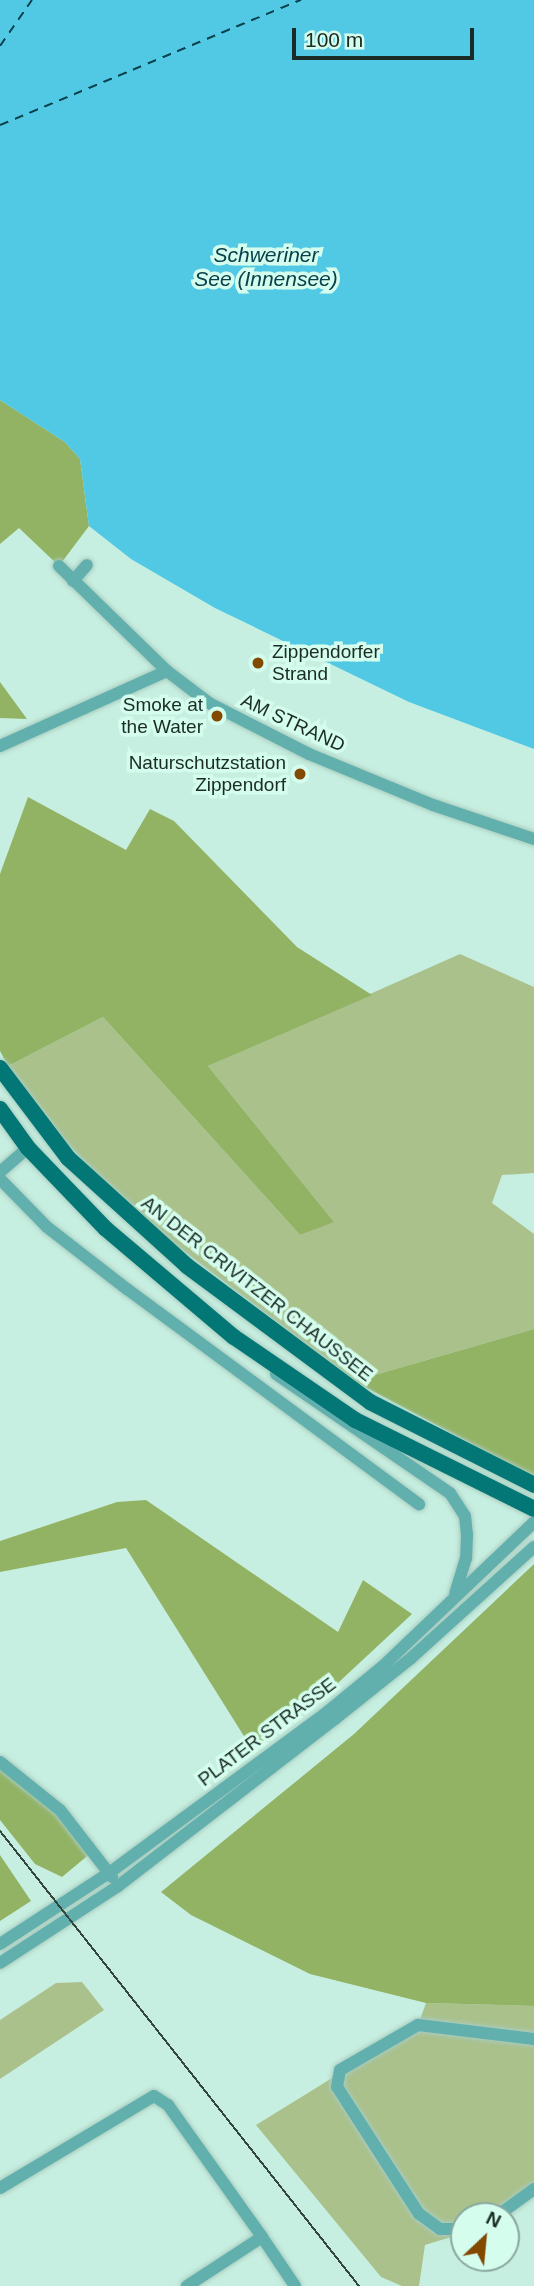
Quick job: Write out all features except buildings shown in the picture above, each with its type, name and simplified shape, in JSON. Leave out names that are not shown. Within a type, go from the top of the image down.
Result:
[{"type":"main road","name":"AN DER CRIVITZER CHAUSSEE","points":[[0,1068],[68,1158],[187,1266],[370,1402],[534,1485]]},
{"type":"main road","points":[[0,1109],[28,1147],[134,1256],[234,1337],[355,1420],[534,1509]]},
{"type":"street","points":[[73,581],[87,565]]},
{"type":"street","name":"AM STRAND","points":[[59,566],[167,671],[209,703],[309,754],[433,805],[534,839]]},
{"type":"street","points":[[0,746],[167,671]]},
{"type":"street","points":[[0,1172],[28,1147]]},
{"type":"street","points":[[0,1179],[47,1227],[117,1282],[419,1504]]},
{"type":"street","points":[[234,1337],[291,1385],[450,1493],[465,1517],[467,1534],[466,1558],[453,1600]]},
{"type":"street","name":"PLATER STRASSE","points":[[0,1944],[108,1873],[327,1712],[453,1600],[534,1522]]},
{"type":"street","name":"PLATER STRASSE","points":[[0,1963],[118,1886],[410,1659],[534,1546]]},
{"type":"street","points":[[0,1762],[60,1810],[118,1886]]},
{"type":"street","points":[[450,2229],[440,2229],[419,2214],[337,2087],[340,2070],[418,2025],[534,2039]]},
{"type":"street","points":[[0,2189],[154,2096],[168,2105],[295,2286]]},
{"type":"street","points":[[516,2202],[534,2189]]},
{"type":"street","points":[[187,2286],[262,2237]]},
{"type":"green space","points":[[0,400],[65,442],[80,459],[89,526],[59,566],[19,528],[0,544]]},
{"type":"green space","points":[[0,682],[27,719],[0,718]]},
{"type":"green space","points":[[28,797],[126,850],[150,809],[174,821],[297,947],[372,995],[208,1066],[334,1222],[300,1235],[103,1017],[8,1066],[0,1051],[0,874]]},
{"type":"green space","points":[[460,954],[534,987],[534,1173],[502,1175],[492,1203],[534,1234],[534,1329],[354,1381],[138,1216],[50,1126],[8,1066],[103,1017],[300,1235],[333,1221],[208,1066]]},
{"type":"green space","points":[[534,1329],[534,1477],[354,1381]]},
{"type":"green space","points":[[146,1500],[338,1632],[363,1580],[412,1614],[325,1695],[252,1749],[126,1548],[0,1572],[0,1541],[117,1502]]},
{"type":"green space","points":[[534,1564],[534,2006],[426,2003],[310,1974],[191,1915],[161,1892],[354,1734]]},
{"type":"green space","points":[[0,1762],[60,1810],[92,1852],[62,1877],[35,1864],[0,1820]]},
{"type":"green space","points":[[0,1855],[31,1901],[0,1921]]},
{"type":"green space","points":[[82,1982],[104,2010],[0,2079],[0,2020],[56,1983]]},
{"type":"green space","points":[[426,2003],[534,2006],[534,2189],[516,2202],[450,2202],[450,2237],[425,2245],[419,2286],[402,2286],[381,2277],[256,2125],[418,2025]]},
{"type":"water","name":"Schweriner See (Innensee)","points":[[0,0],[534,0],[534,749],[409,702],[215,608],[131,559],[89,526],[80,459],[65,442],[0,400]]},
{"type":"ferry route","points":[[0,46],[32,0]]},
{"type":"ferry route","points":[[0,125],[301,0]]},
{"type":"tram line","points":[[0,1831],[359,2286]]},
{"type":"place","name":"Zippendorfer Strand","points":[[258,663]]},
{"type":"place","name":"Smoke at the Water","points":[[217,716]]},
{"type":"place","name":"Naturschutzstation Zippendorf","points":[[300,774]]}]
